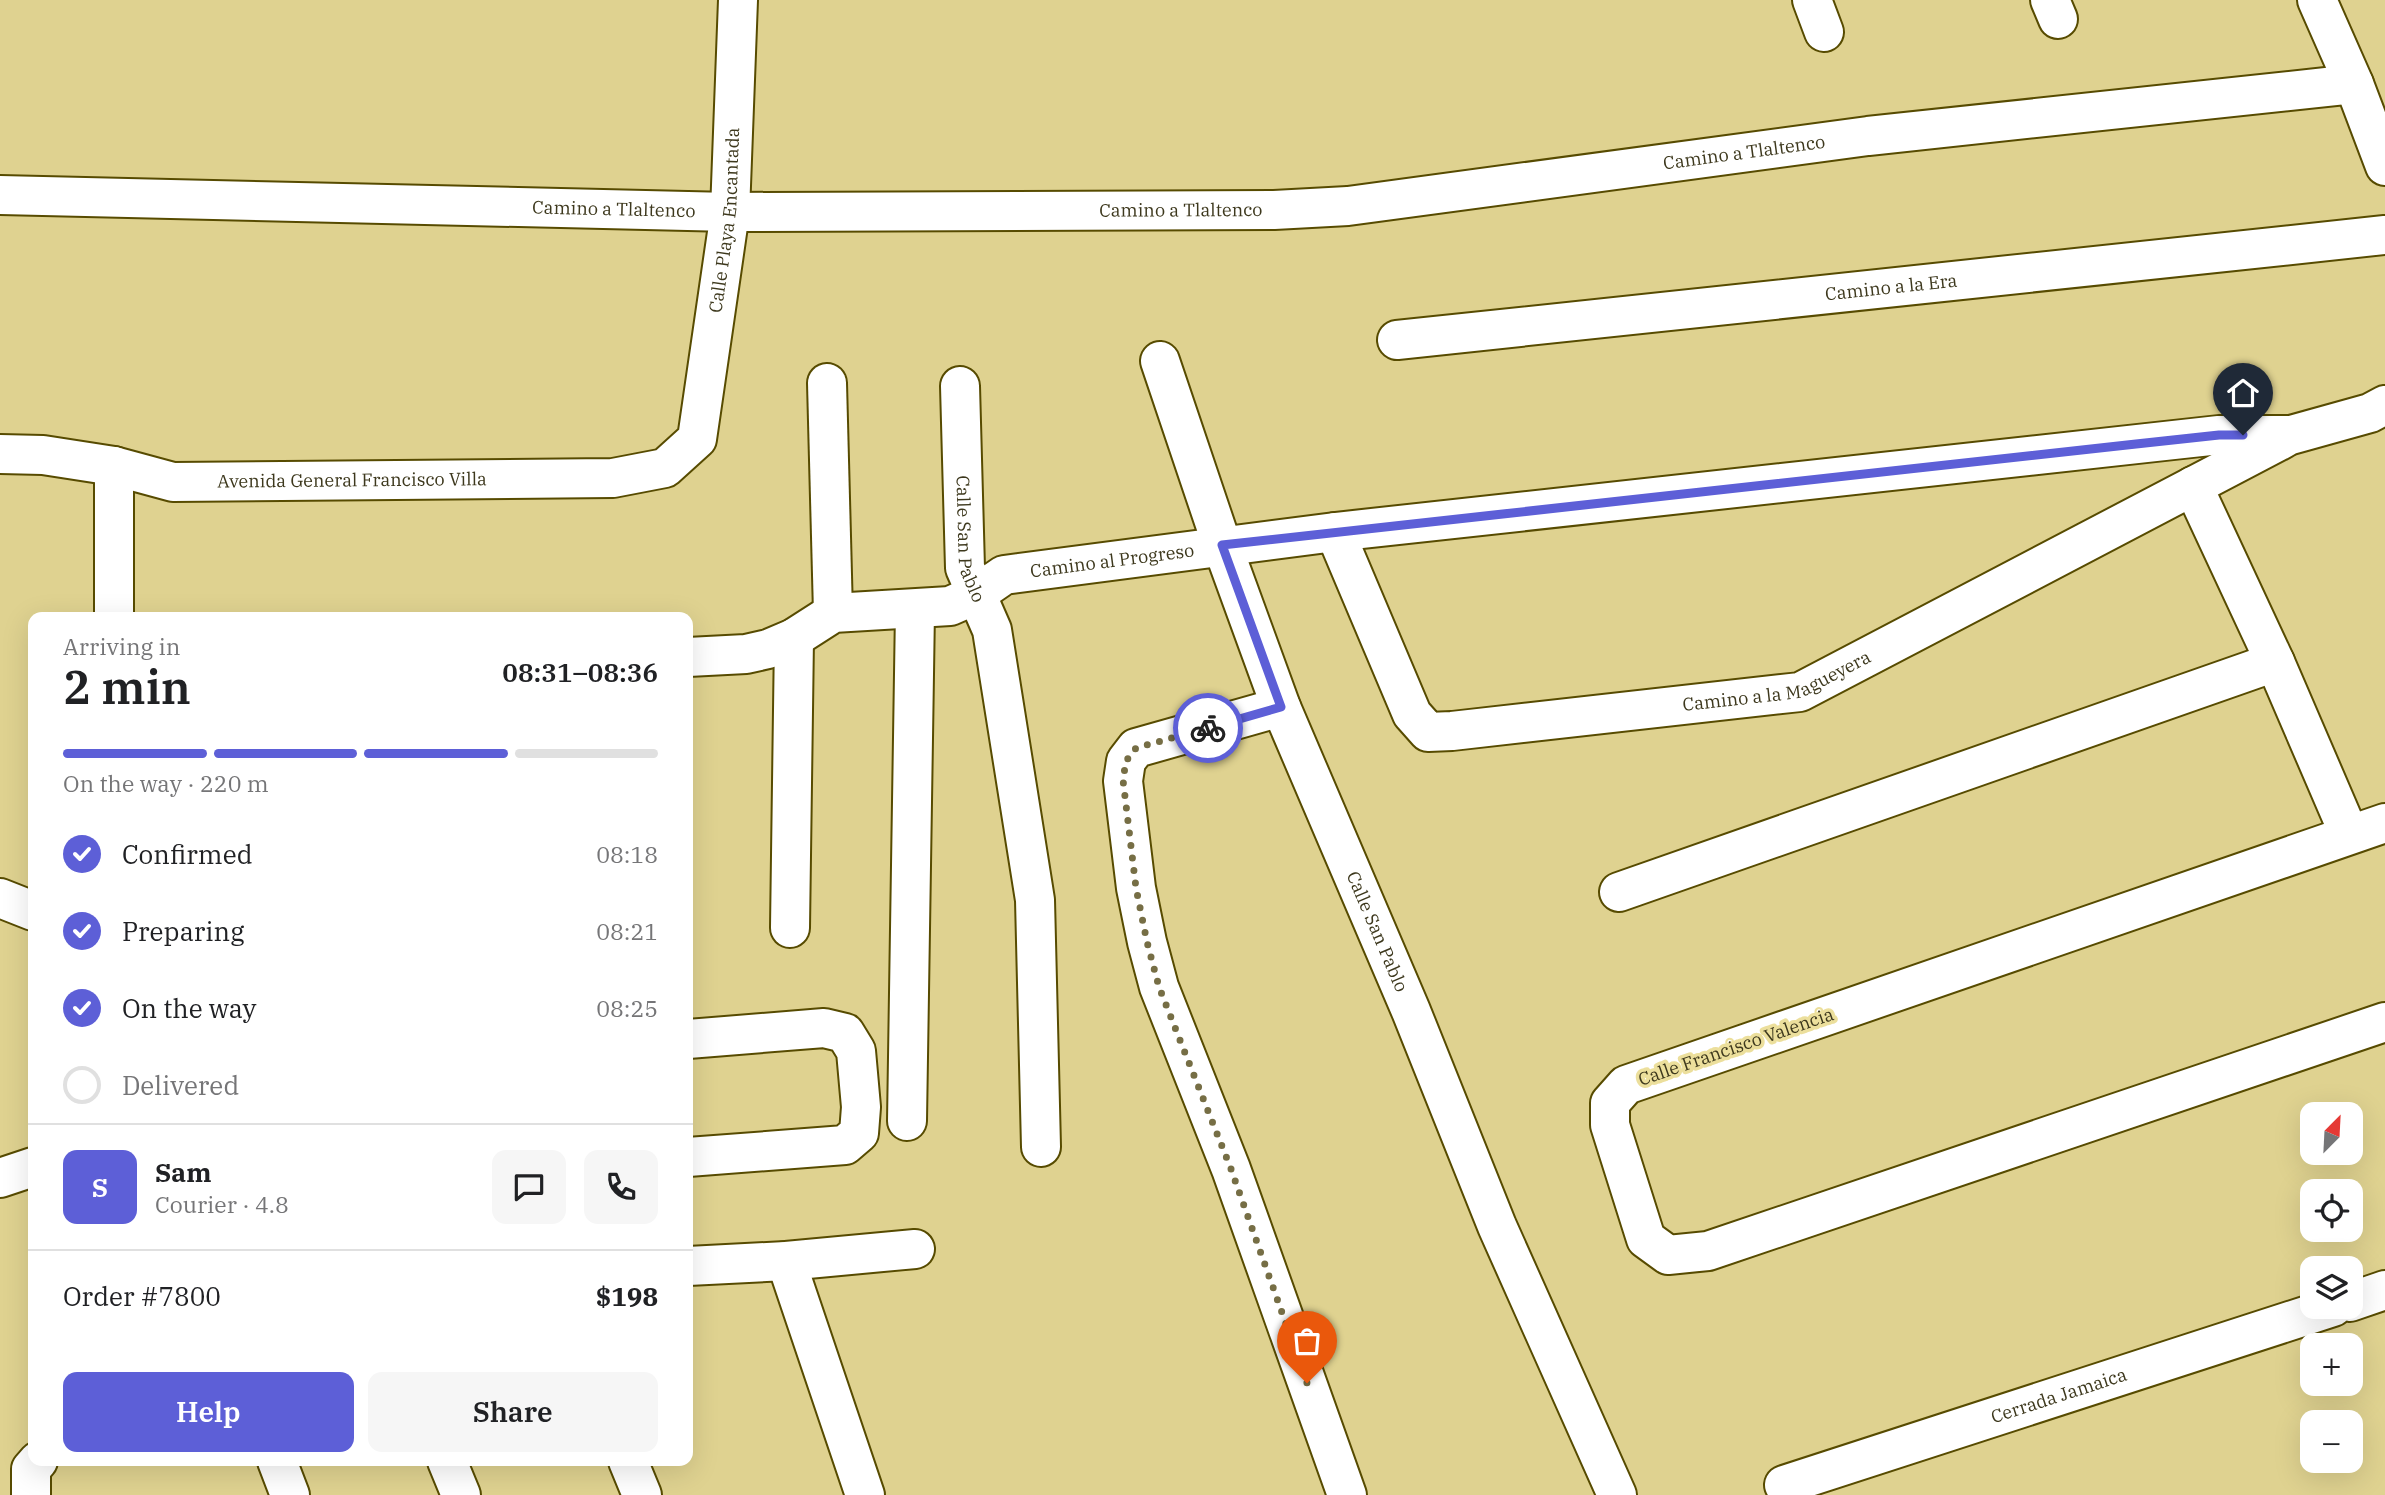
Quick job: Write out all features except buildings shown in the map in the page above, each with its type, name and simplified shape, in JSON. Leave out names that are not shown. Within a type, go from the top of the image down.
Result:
[{"type":"street","name":"Calle Playa Encantada","points":[[697,439],[730,212],[738,0]]},
{"type":"street","points":[[2317,0],[2354,84],[2376,113],[2385,166]]},
{"type":"street","name":"Camino a Tlaltenco","points":[[0,195],[730,212],[1274,210],[1348,206],[1868,136],[2354,84]]},
{"type":"street","name":"Camino a la Era","points":[[1397,340],[2385,235]]},
{"type":"street","name":"Calle San Pablo","points":[[1160,361],[1222,545],[1281,707],[1411,1011],[1497,1226],[1617,1495]]},
{"type":"street","points":[[693,657],[746,654],[768,649],[794,638],[833,613],[827,383]]},
{"type":"street","name":"Calle San Pablo","points":[[960,386],[965,568],[992,631],[1035,900],[1041,1147]]},
{"type":"street","name":"Camino al Progreso","points":[[833,613],[950,606],[975,595],[1004,575],[1222,545],[2219,435],[2291,435],[2370,413],[2385,405]]},
{"type":"street","name":"Camino a la Magueyera","points":[[1335,532],[1412,714],[1428,732],[1452,732],[1800,692],[2291,435]]},
{"type":"street","name":"Avenida General Francisco Villa","points":[[0,454],[43,454],[114,466],[173,482],[613,478],[665,468],[697,439]]},
{"type":"street","points":[[114,466],[114,612]]},
{"type":"street","points":[[2193,486],[2275,662],[2349,834]]},
{"type":"street","points":[[907,1121],[915,610]]},
{"type":"street","points":[[790,928],[794,638]]},
{"type":"street","points":[[1619,892],[2275,662]]},
{"type":"street","points":[[1281,707],[1136,748],[1126,761],[1123,780],[1136,888],[1159,987],[1231,1169],[1347,1495]]},
{"type":"street","name":"Calle Francisco Valencia","points":[[2385,822],[1626,1085],[1610,1103],[1610,1125],[1646,1239],[1668,1255],[1708,1251],[2385,1022]]},
{"type":"street","points":[[0,898],[28,909]]},
{"type":"street","points":[[693,1039],[824,1028],[845,1033],[856,1051],[861,1107],[859,1133],[845,1145],[693,1157]]},
{"type":"street","points":[[0,1178],[28,1169]]},
{"type":"street","points":[[693,1266],[786,1261],[915,1249]]},
{"type":"street","points":[[786,1261],[865,1495]]},
{"type":"street","points":[[2363,1297],[2385,1290]]},
{"type":"street","name":"Cerrada Jamaica","points":[[1784,1485],[2300,1318]]},
{"type":"street","points":[[31,1495],[31,1469],[34,1466]]},
{"type":"street","points":[[279,1466],[290,1495]]},
{"type":"street","points":[[449,1466],[461,1495]]},
{"type":"street","points":[[630,1466],[642,1495]]},
{"type":"way so far","points":[[1208,728],[1136,748],[1126,761],[1123,780],[1136,888],[1159,987],[1231,1169],[1307,1383]]},
{"type":"route","points":[[1208,728],[1281,707],[1222,545],[2219,435],[2243,435]]}]
